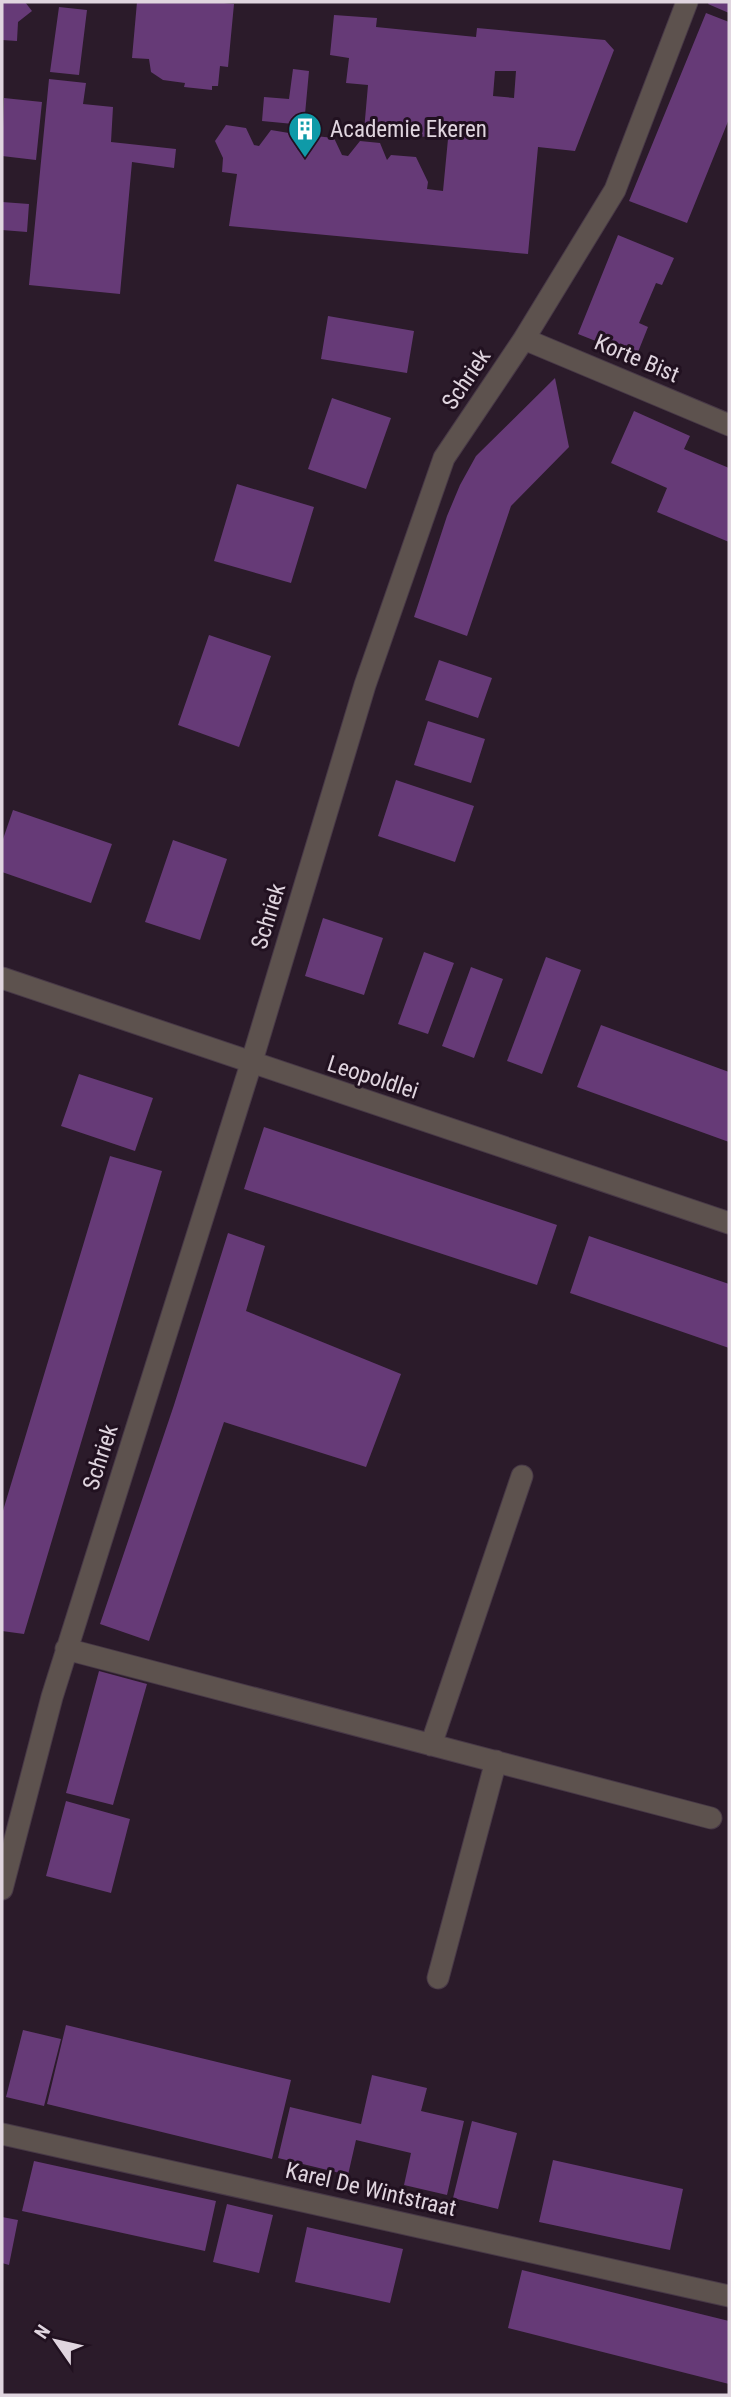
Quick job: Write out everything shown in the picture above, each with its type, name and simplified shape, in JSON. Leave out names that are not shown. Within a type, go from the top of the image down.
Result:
[{"type":"street","name":"Schriek","points":[[2,1889],[66,1650],[251,1064],[365,685],[444,458],[524,340],[615,190],[687,2]]},
{"type":"street","name":"Korte Bist","points":[[524,340],[729,425]]},
{"type":"street","name":"Leopoldlei","points":[[2,978],[729,1223]]},
{"type":"street","points":[[431,1745],[522,1476]]},
{"type":"street","points":[[66,1650],[711,1818]]},
{"type":"street","points":[[438,1978],[496,1762]]},
{"type":"street","name":"Karel De Wintstraat","points":[[2,2134],[729,2295]]},
{"type":"building","points":[[2,2],[25,2],[32,11],[18,22],[17,41],[2,40]]},
{"type":"building","points":[[137,2],[234,4],[228,67],[220,66],[218,86],[212,86],[212,90],[184,87],[185,83],[163,80],[151,72],[149,59],[132,58]]},
{"type":"building","points":[[729,2],[729,13],[708,4]]},
{"type":"building","points":[[59,7],[87,10],[79,75],[50,72]]},
{"type":"building","points":[[706,13],[729,22],[729,119],[687,223],[629,201]]},
{"type":"building","points":[[334,15],[377,18],[376,27],[476,37],[477,28],[605,40],[614,50],[575,151],[538,147],[528,254],[229,226],[237,174],[222,172],[223,158],[215,141],[226,125],[246,128],[254,145],[259,146],[271,130],[289,133],[298,150],[304,151],[315,136],[334,138],[342,155],[348,156],[360,141],[380,143],[387,160],[391,155],[416,157],[428,182],[427,189],[443,191],[448,139],[364,131],[368,85],[346,83],[349,58],[330,55]],"holes":[[[495,71],[516,71],[514,98],[493,96]]]},
{"type":"building","points":[[293,69],[309,71],[304,125],[262,121],[264,97],[289,99]]},
{"type":"building","points":[[49,79],[86,83],[83,104],[113,107],[111,142],[176,149],[174,168],[132,162],[120,294],[29,285]]},
{"type":"building","points":[[4,98],[42,102],[36,160],[2,156]]},
{"type":"building","points":[[2,202],[29,204],[27,232],[2,230]]},
{"type":"building","points":[[618,235],[674,258],[662,285],[656,283],[639,323],[648,327],[636,357],[578,334]]},
{"type":"building","points":[[328,316],[414,331],[407,373],[321,359]]},
{"type":"building","points":[[555,378],[569,447],[511,506],[467,636],[414,617],[447,516],[476,456]]},
{"type":"building","points":[[332,398],[391,418],[366,489],[308,469]]},
{"type":"building","points":[[634,411],[690,436],[684,449],[729,468],[729,542],[657,512],[667,488],[611,463]]},
{"type":"building","points":[[237,484],[314,507],[291,583],[214,561]]},
{"type":"building","points":[[209,635],[271,656],[239,747],[178,725]]},
{"type":"building","points":[[439,660],[492,678],[478,718],[425,700]]},
{"type":"building","points":[[428,721],[485,739],[471,783],[414,765]]},
{"type":"building","points":[[396,780],[474,806],[455,862],[378,836]]},
{"type":"building","points":[[13,810],[112,844],[91,903],[2,872],[2,842]]},
{"type":"building","points":[[173,840],[227,859],[200,940],[145,922]]},
{"type":"building","points":[[323,918],[383,938],[364,995],[305,976]]},
{"type":"building","points":[[424,952],[454,963],[428,1034],[398,1024]]},
{"type":"building","points":[[546,957],[581,970],[542,1074],[507,1061]]},
{"type":"building","points":[[471,967],[503,979],[474,1058],[442,1046]]},
{"type":"building","points":[[601,1025],[729,1072],[729,1142],[577,1087]]},
{"type":"building","points":[[79,1074],[153,1098],[135,1151],[61,1126]]},
{"type":"building","points":[[264,1127],[557,1225],[537,1285],[244,1189]]},
{"type":"building","points":[[110,1156],[162,1171],[24,1634],[2,1631],[2,1514]]},
{"type":"building","points":[[228,1233],[265,1246],[246,1311],[401,1374],[366,1467],[224,1422],[149,1641],[100,1624],[174,1405]]},
{"type":"building","points":[[589,1236],[729,1284],[729,1348],[570,1293]]},
{"type":"building","points":[[99,1671],[147,1684],[113,1805],[66,1793]]},
{"type":"building","points":[[66,1801],[130,1819],[111,1893],[46,1876]]},
{"type":"building","points":[[66,2025],[291,2080],[272,2159],[47,2104]]},
{"type":"building","points":[[23,2030],[61,2039],[44,2106],[6,2097]]},
{"type":"building","points":[[372,2075],[427,2088],[421,2111],[464,2121],[447,2195],[404,2185],[411,2153],[356,2140],[348,2175],[278,2158],[290,2107],[361,2124]]},
{"type":"building","points":[[472,2121],[517,2133],[498,2209],[453,2198]]},
{"type":"building","points":[[553,2160],[683,2189],[670,2250],[539,2222]]},
{"type":"building","points":[[34,2161],[216,2201],[205,2251],[22,2211]]},
{"type":"building","points":[[227,2204],[273,2215],[259,2273],[213,2262]]},
{"type":"building","points":[[2,2217],[18,2220],[9,2265],[2,2263]]},
{"type":"building","points":[[307,2227],[403,2249],[390,2303],[295,2282]]},
{"type":"building","points":[[522,2270],[729,2321],[729,2384],[508,2328]]},
{"type":"place","name":"Academie Ekeren","points":[[305,159]]}]
